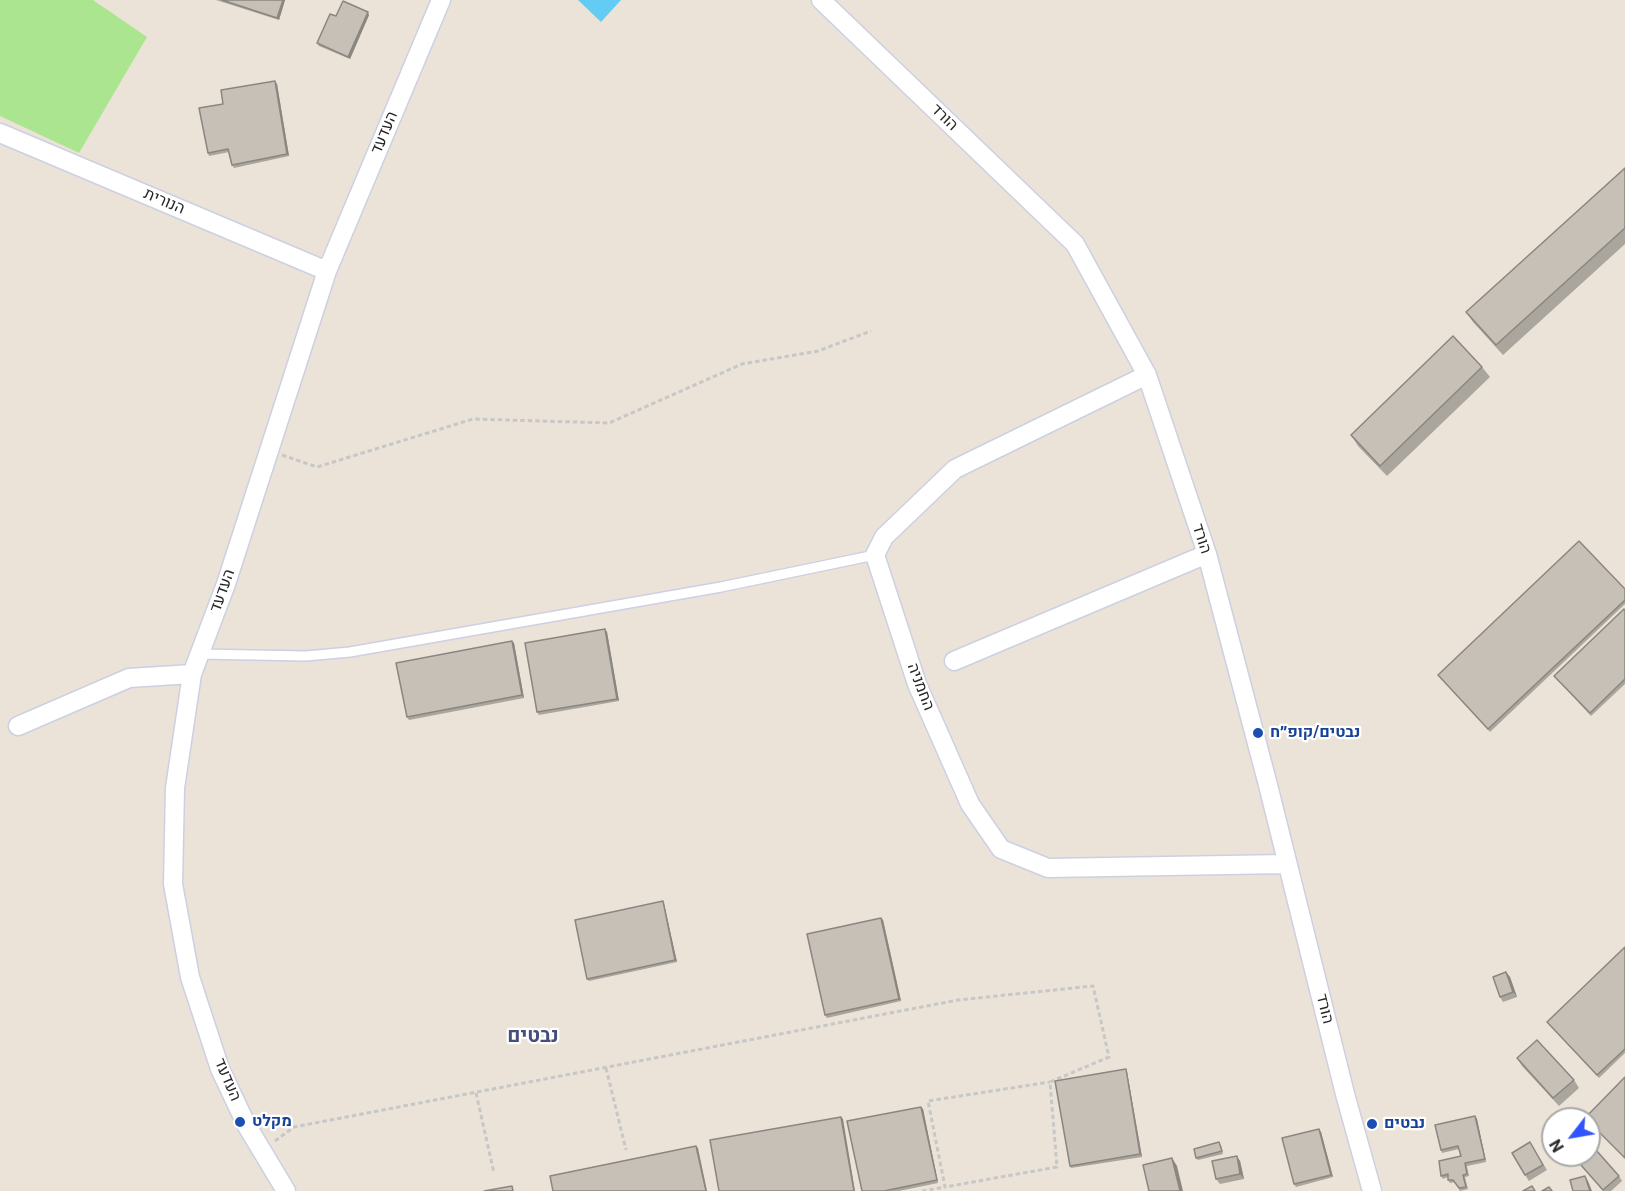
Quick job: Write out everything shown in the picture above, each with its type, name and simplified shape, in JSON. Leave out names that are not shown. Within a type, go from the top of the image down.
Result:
[{"type":"street","name":"העדעד","points":[[286,1191],[243,1117],[220,1069],[190,977],[173,884],[175,788],[192,674],[226,584],[327,271],[441,0]]},
{"type":"street","name":"הורד","points":[[821,0],[1075,244],[1148,375],[1207,554],[1345,1094],[1372,1191]]},
{"type":"street","name":"הנורית","points":[[0,133],[327,271]]},
{"type":"street","points":[[875,555],[884,537],[955,469],[1148,375]]},
{"type":"street","points":[[954,661],[1207,554]]},
{"type":"street","name":"החמניה","points":[[875,555],[917,684],[970,804],[1001,849],[1048,868],[1287,864]]},
{"type":"street","points":[[18,726],[129,678],[192,674]]},
{"type":"lane","points":[[199,654],[306,656],[350,652],[721,587],[875,555]]},
{"type":"path","points":[[269,450],[317,467],[473,419],[609,423],[742,364],[818,351],[871,331]]},
{"type":"path","points":[[262,1150],[294,1127],[958,1000],[1093,986],[1109,1057],[1050,1082],[928,1101],[945,1187]]},
{"type":"path","points":[[606,1068],[626,1150]]},
{"type":"path","points":[[922,1191],[1057,1167],[1050,1082]]},
{"type":"path","points":[[476,1093],[494,1173]]},
{"type":"green space","points":[[0,0],[93,0],[147,37],[79,153],[0,116]]},
{"type":"water","points":[[578,0],[621,0],[601,22]]},
{"type":"building","points":[[222,0],[283,0],[277,18]]},
{"type":"building","points":[[343,1],[368,12],[348,57],[317,43],[330,14],[336,16]]},
{"type":"building","points":[[275,81],[287,154],[232,165],[228,149],[208,153],[199,108],[223,104],[221,90]]},
{"type":"building","points":[[1625,168],[1625,228],[1496,345],[1466,312]]},
{"type":"building","points":[[1453,336],[1482,367],[1380,466],[1351,435]]},
{"type":"building","points":[[1579,541],[1625,589],[1625,600],[1488,729],[1438,675]]},
{"type":"building","points":[[1624,609],[1625,679],[1590,713],[1554,676]]},
{"type":"building","points":[[605,629],[617,699],[537,712],[525,643]]},
{"type":"building","points":[[512,641],[522,695],[407,717],[396,663]]},
{"type":"building","points":[[663,901],[675,960],[587,979],[575,920]]},
{"type":"building","points":[[881,918],[899,999],[825,1015],[807,934]]},
{"type":"building","points":[[1625,947],[1625,1049],[1597,1075],[1547,1022]]},
{"type":"building","points":[[1506,972],[1513,992],[1500,997],[1493,977]]},
{"type":"building","points":[[1537,1040],[1574,1080],[1553,1098],[1517,1058]]},
{"type":"building","points":[[1126,1069],[1140,1154],[1070,1166],[1055,1081]]},
{"type":"building","points":[[1625,1077],[1625,1158],[1601,1134],[1601,1107],[1596,1107]]},
{"type":"building","points":[[921,1107],[937,1180],[884,1191],[862,1191],[847,1121]]},
{"type":"building","points":[[1475,1116],[1485,1159],[1465,1163],[1467,1174],[1463,1175],[1466,1187],[1459,1188],[1453,1180],[1448,1180],[1448,1174],[1441,1176],[1439,1161],[1461,1156],[1458,1146],[1441,1150],[1435,1125]]},
{"type":"building","points":[[841,1117],[854,1191],[719,1191],[710,1140]]},
{"type":"building","points":[[1319,1129],[1331,1175],[1294,1184],[1282,1138]]},
{"type":"building","points":[[1219,1142],[1222,1151],[1196,1158],[1194,1149]]},
{"type":"building","points":[[1530,1142],[1541,1161],[1541,1166],[1525,1175],[1512,1153]]},
{"type":"building","points":[[696,1146],[706,1191],[553,1191],[550,1176]]},
{"type":"building","points":[[1237,1156],[1240,1174],[1216,1179],[1212,1161]]},
{"type":"building","points":[[1601,1156],[1619,1176],[1603,1190],[1583,1167],[1601,1167]]},
{"type":"building","points":[[1172,1158],[1180,1191],[1149,1191],[1143,1165]]},
{"type":"building","points":[[1585,1176],[1590,1191],[1573,1191],[1570,1180]]},
{"type":"building","points":[[512,1186],[513,1191],[484,1191]]},
{"type":"building","points":[[1532,1186],[1535,1191],[1523,1191]]},
{"type":"place","name":"נבטים/קופ״ח","points":[[1258,733]]},
{"type":"place","name":"מקלט","points":[[240,1122]]},
{"type":"place","name":"נבטים","points":[[1372,1124]]},
{"type":"district","name":"נבטים","points":[[533,1037]]}]
